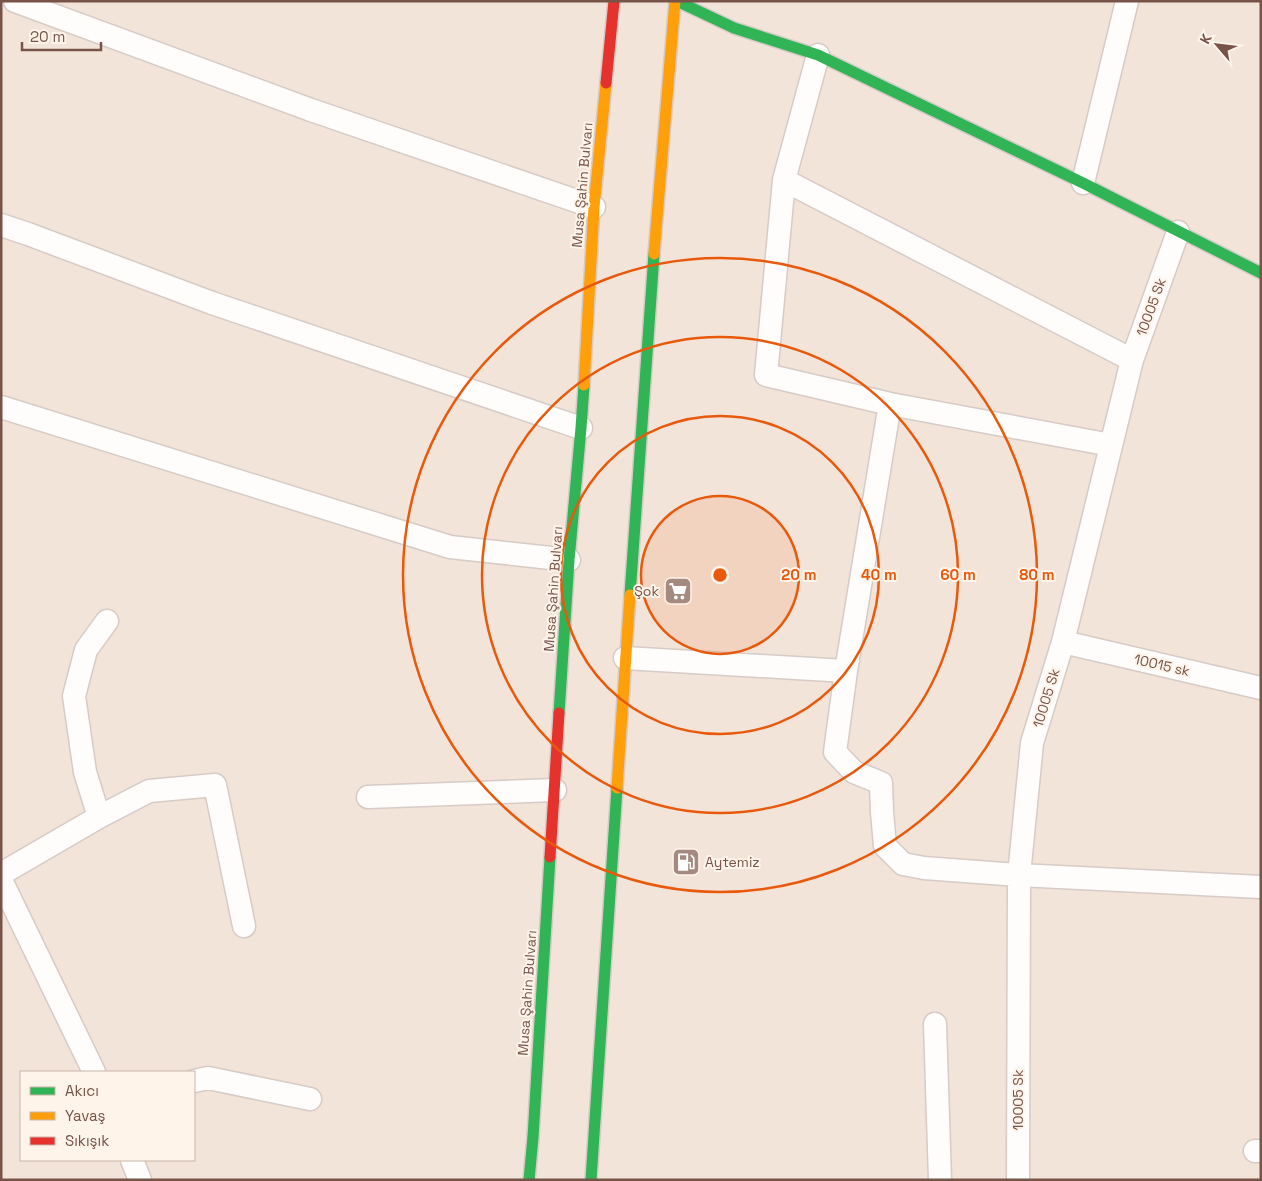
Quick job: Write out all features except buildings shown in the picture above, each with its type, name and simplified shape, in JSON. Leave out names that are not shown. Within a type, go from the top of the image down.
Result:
[{"type":"main road","name":"Musa Şahin Bulvarı","points":[[529,1180],[569,560],[581,428],[594,207],[614,1]]},
{"type":"main road","points":[[591,1180],[625,658],[676,1],[734,28],[818,55],[1083,183],[1261,273]]},
{"type":"street","points":[[15,1],[311,110],[594,207]]},
{"type":"street","points":[[1083,183],[1128,1]]},
{"type":"street","points":[[818,55],[784,180],[766,375],[890,404],[1111,445]]},
{"type":"street","points":[[784,180],[1132,360]]},
{"type":"street","points":[[1,225],[212,303],[581,428]]},
{"type":"street","name":"10005 Sk","points":[[1018,1180],[1019,875],[1032,743],[1063,642],[1132,360],[1178,232]]},
{"type":"street","points":[[890,404],[846,671],[835,752],[854,772],[881,783],[885,846],[903,864],[924,868],[1019,875],[1261,887]]},
{"type":"street","points":[[1,407],[450,547],[569,560]]},
{"type":"street","points":[[99,817],[85,772],[74,696],[86,650],[108,620]]},
{"type":"street","name":"10015 sk","points":[[1063,642],[1261,688]]},
{"type":"street","points":[[625,658],[846,671]]},
{"type":"street","points":[[1,874],[99,817],[149,791],[215,785],[244,926]]},
{"type":"street","points":[[368,797],[555,790]]},
{"type":"street","points":[[1,880],[94,1071]]},
{"type":"street","points":[[936,1024],[940,1180]]},
{"type":"street","points":[[195,1081],[208,1078],[310,1099]]},
{"type":"street","points":[[132,1161],[140,1180]]},
{"type":"shaded area","points":[[1,1],[1261,1],[1261,1180],[1,1180]]},
{"type":"traffic: fast","points":[[677,1],[734,28],[818,55],[1083,183],[1261,273]]},
{"type":"traffic: fast","points":[[630,595],[654,254]]},
{"type":"traffic: fast","points":[[559,713],[569,560],[584,385]]},
{"type":"traffic: fast","points":[[591,1180],[617,788]]},
{"type":"traffic: fast","points":[[529,1180],[550,857]]},
{"type":"traffic: slow","points":[[654,254],[675,1]]},
{"type":"traffic: slow","points":[[584,385],[594,207],[606,83]]},
{"type":"traffic: slow","points":[[617,788],[630,595]]},
{"type":"traffic: jam","points":[[606,83],[614,1]]},
{"type":"traffic: jam","points":[[550,857],[559,713]]},
{"type":"place","name":"Şok","points":[[678,591]]},
{"type":"place","name":"Aytemiz","points":[[686,862]]}]
